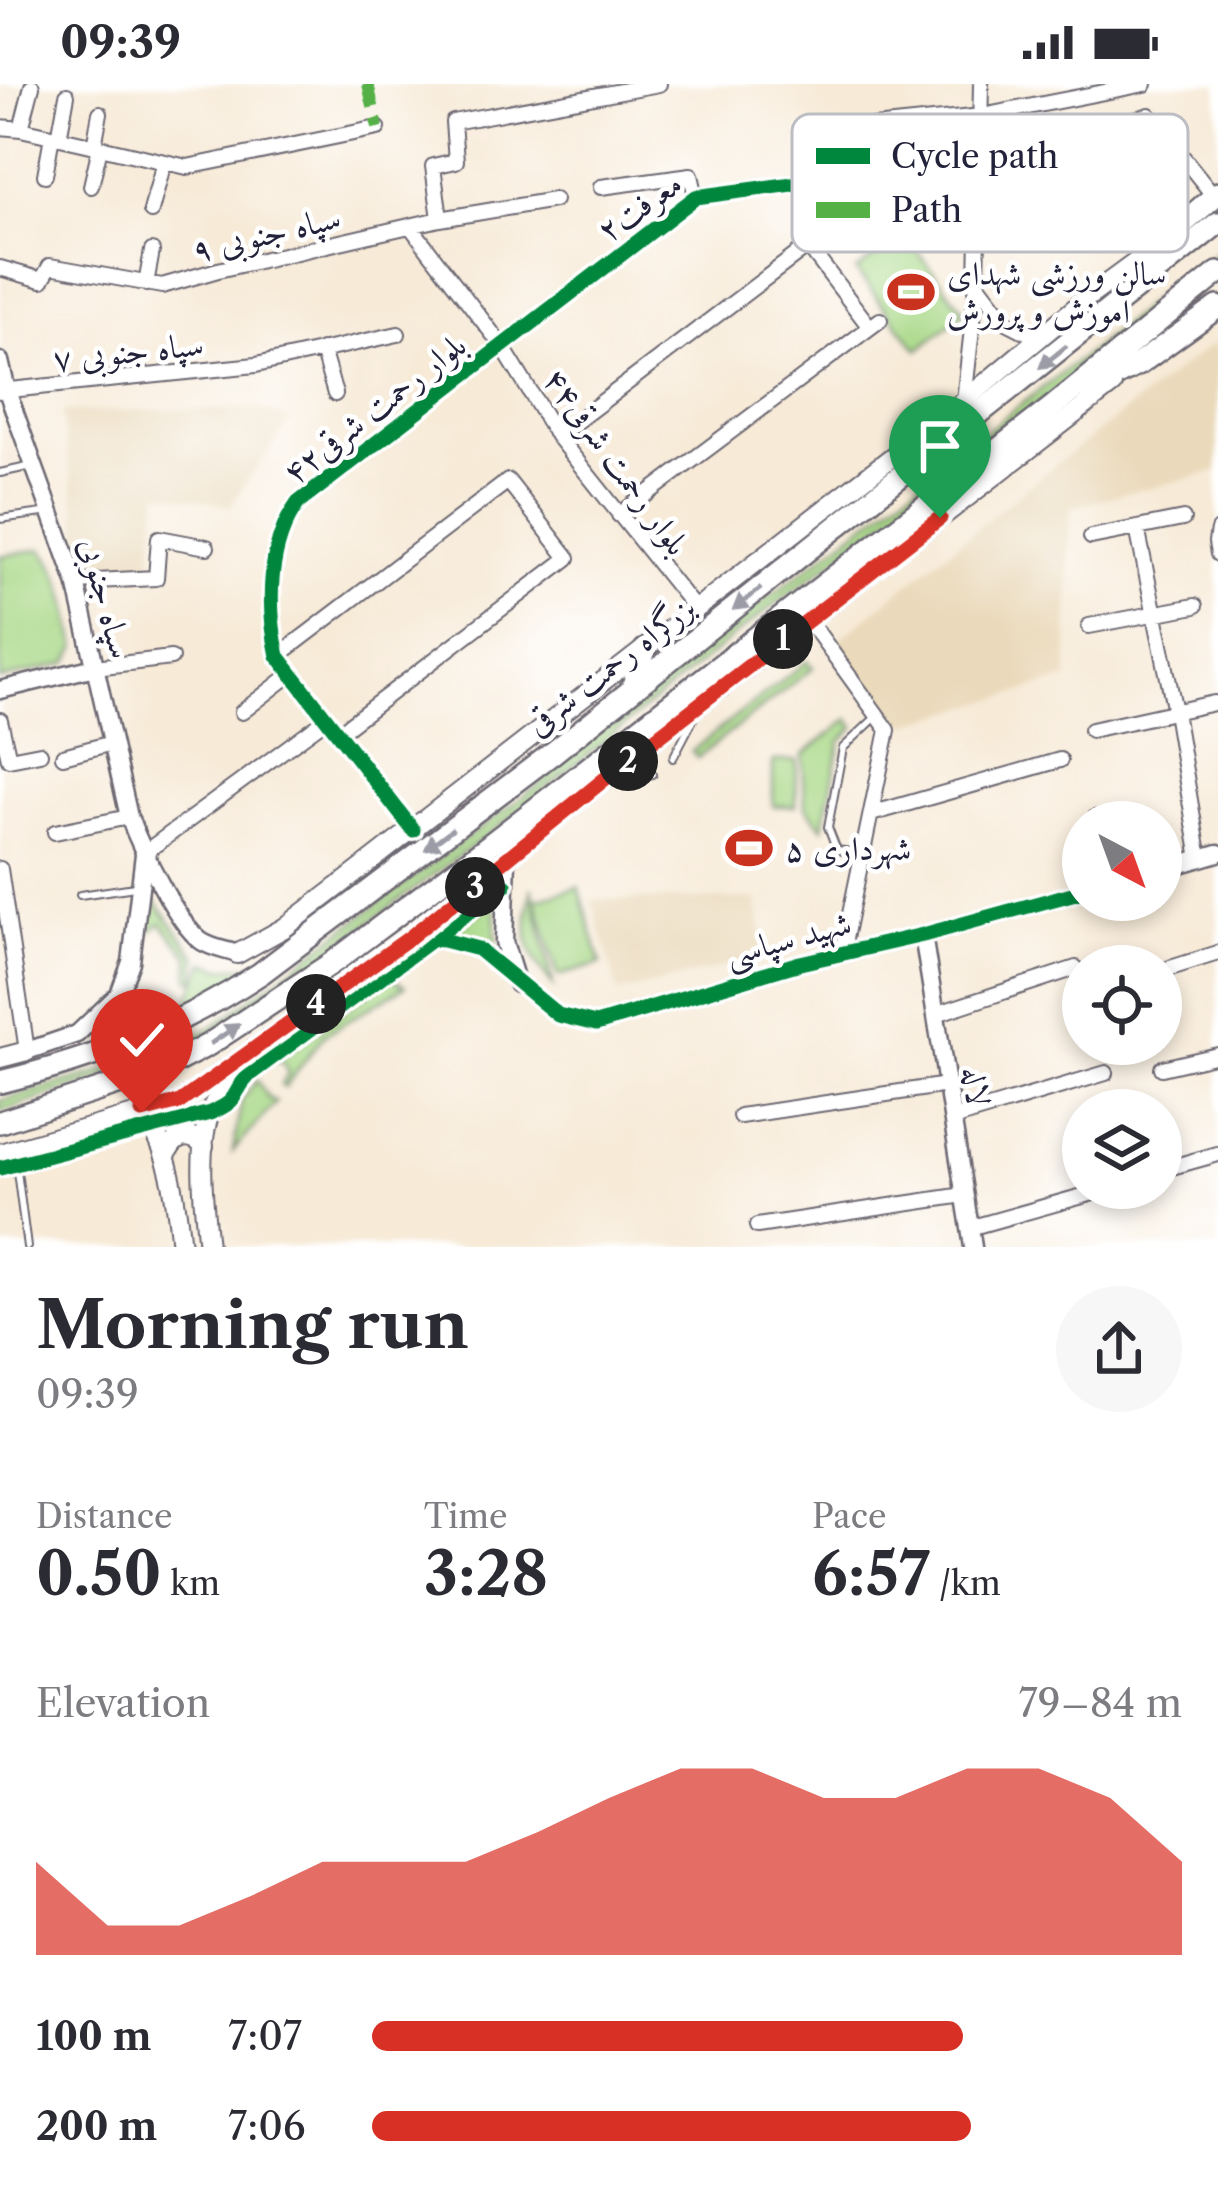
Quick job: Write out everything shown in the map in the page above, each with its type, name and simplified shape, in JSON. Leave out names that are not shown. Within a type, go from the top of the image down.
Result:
[{"type":"highway","points":[[1188,219],[1216,195]]},
{"type":"highway","name":"بزرگراه رحمت شرقی","points":[[1188,248],[1213,227]]},
{"type":"highway","points":[[1135,291],[1153,252]]},
{"type":"highway","name":"بزرگراه رحمت شرقی","points":[[0,1082],[103,1054],[225,997],[554,752],[1183,252]]},
{"type":"highway","name":"بزرگراه رحمت شرقی","points":[[0,1122],[158,1071],[208,1045],[334,961],[1050,409],[1218,273]]},
{"type":"highway","points":[[1050,409],[1139,364],[1218,307]]},
{"type":"highway","points":[[632,688],[645,650]]},
{"type":"highway","points":[[643,748],[671,703]]},
{"type":"main road","points":[[237,954],[284,928],[413,830],[1150,252]]},
{"type":"main road","points":[[7,1151],[180,1102],[409,938],[643,748],[1139,364]]},
{"type":"main road","points":[[0,1058],[28,1051]]},
{"type":"main road","points":[[208,1247],[204,1146],[209,1113],[246,1055]]},
{"type":"main road","points":[[142,1112],[166,1157],[181,1247]]},
{"type":"main road","points":[[166,1157],[182,1137],[190,1136],[204,1146]]},
{"type":"street","points":[[440,219],[433,166],[456,161],[453,122],[659,84]]},
{"type":"street","points":[[981,84],[982,114]]},
{"type":"street","points":[[992,114],[1145,84]]},
{"type":"street","points":[[21,129],[32,86]]},
{"type":"street","points":[[44,176],[67,95]]},
{"type":"street","points":[[92,186],[100,113]]},
{"type":"street","points":[[0,127],[187,167],[378,128]]},
{"type":"street","points":[[151,211],[164,162]]},
{"type":"street","points":[[1188,162],[1216,195]]},
{"type":"street","points":[[601,188],[691,175],[696,196]]},
{"type":"street","name":"معرفت۲","points":[[502,346],[696,196],[792,184]]},
{"type":"street","name":"۹ سپاه جنوبی","points":[[0,268],[42,280],[50,266],[162,286],[440,219],[554,200]]},
{"type":"street","name":"۴۴بلوار رحمت شرقی","points":[[411,226],[502,346],[557,436],[696,610]]},
{"type":"street","points":[[146,284],[152,251]]},
{"type":"street","points":[[557,436],[800,252]]},
{"type":"street","points":[[619,515],[874,323],[813,252]]},
{"type":"street","points":[[964,401],[977,252]]},
{"type":"street","points":[[977,283],[1007,322],[1040,339]]},
{"type":"street","name":"۷ سپاه جنوبی","points":[[3,391],[256,365],[398,334]]},
{"type":"street","name":"بلوار رحمت شرقی۴۲","points":[[278,656],[271,626],[274,555],[284,522],[298,503],[502,346]]},
{"type":"street","points":[[322,350],[335,394]]},
{"type":"street","name":"سپاه جنوبی","points":[[0,362],[3,391],[76,582],[129,817],[144,853],[188,928],[204,944],[237,954]]},
{"type":"street","points":[[338,734],[568,558],[508,482],[278,656],[325,720],[413,830]]},
{"type":"street","points":[[1091,537],[1183,519]]},
{"type":"street","points":[[1137,528],[1209,856]]},
{"type":"street","points":[[1218,530],[1218,554]]},
{"type":"street","points":[[76,582],[156,578],[159,538],[207,548]]},
{"type":"street","points":[[1089,626],[1196,606]]},
{"type":"street","points":[[808,619],[888,730],[842,952]]},
{"type":"street","points":[[0,690],[95,667],[171,658]]},
{"type":"street","points":[[242,712],[291,674]]},
{"type":"street","points":[[1091,730],[1214,703]]},
{"type":"street","points":[[0,720],[9,759],[40,753]]},
{"type":"street","points":[[144,853],[325,720]]},
{"type":"street","points":[[63,756],[112,743]]},
{"type":"street","points":[[871,814],[1060,760]]},
{"type":"street","points":[[55,832],[129,817]]},
{"type":"street","name":"سپاه جنوبی","points":[[28,1051],[76,1034],[119,994],[131,962],[144,853]]},
{"type":"street","points":[[507,860],[503,942],[518,984]]},
{"type":"street","points":[[0,869],[3,919],[28,1051]]},
{"type":"street","name":"شهید سپاسی","points":[[409,938],[478,949],[557,1015],[596,1024],[842,952],[1062,897]]},
{"type":"street","name":"لاله","points":[[923,934],[973,1247]]},
{"type":"street","points":[[1182,964],[1218,953]]},
{"type":"street","points":[[935,1014],[1062,973]]},
{"type":"street","points":[[1162,1068],[1218,1055]]},
{"type":"street","points":[[952,1119],[1106,1073]]},
{"type":"street","points":[[740,1116],[947,1085]]},
{"type":"street","points":[[1182,1164],[1218,1154]]},
{"type":"street","points":[[758,1226],[964,1196]]},
{"type":"street","points":[[969,1228],[1062,1202]]},
{"type":"lane","points":[[0,473],[35,466]]},
{"type":"lane","points":[[0,519],[52,512]]},
{"type":"lane","points":[[673,758],[698,706]]},
{"type":"lane","points":[[863,853],[836,850],[829,827],[843,748],[878,715]]},
{"type":"lane","points":[[608,777],[653,774]]},
{"type":"lane","points":[[80,895],[140,886]]},
{"type":"lane","points":[[7,1151],[27,1247]]},
{"type":"shaded area","points":[[1212,344],[1218,347],[1218,471],[1070,507],[1068,679],[895,727],[835,643]]},
{"type":"shaded area","points":[[258,408],[291,420],[230,506],[159,492],[150,569],[86,577],[62,412]]},
{"type":"shaded area","points":[[756,899],[767,956],[618,993],[592,900]]},
{"type":"green space","name":"سالن ورزشی شهدای اموزش و پرورش","points":[[881,252],[918,252],[965,312],[918,350],[856,271]]},
{"type":"green space","points":[[1218,252],[1218,261],[1032,409],[731,638],[507,820],[298,975],[184,1052],[0,1112],[0,1101],[158,1056],[214,1026],[536,787],[678,667]]},
{"type":"green space","points":[[42,549],[62,582],[77,647],[68,663],[0,680],[0,556]]},
{"type":"green space","points":[[807,661],[813,668],[697,758],[692,751]]},
{"type":"green space","points":[[849,719],[855,727],[841,741],[823,827],[805,806],[803,755]]},
{"type":"green space","points":[[773,761],[797,761],[796,806],[773,806]]},
{"type":"green space","points":[[532,887],[553,985],[528,939]]},
{"type":"green space","points":[[579,887],[601,964],[558,976],[536,899]]},
{"type":"green space","points":[[151,896],[197,956],[196,980],[189,978],[190,957],[161,923],[146,935],[144,900]]},
{"type":"green space","points":[[495,899],[497,953],[450,934]]},
{"type":"green space","points":[[205,962],[222,968],[251,966],[233,983],[185,1008]]},
{"type":"green space","points":[[391,977],[405,986],[324,1035],[285,1087],[281,1085],[288,1073],[276,1060]]},
{"type":"green space","points":[[257,1080],[276,1102],[233,1151],[242,1099]]},
{"type":"marked path","points":[[368,84],[378,128]]},
{"type":"cycle path","points":[[413,830],[278,656],[272,576],[288,520],[298,503],[696,197],[792,184]]},
{"type":"cycle path","points":[[0,1168],[220,1108],[232,1100],[250,1074],[505,885]]},
{"type":"cycle path","points":[[409,938],[478,949],[558,1015],[596,1024],[800,963],[1062,897]]},
{"type":"place","name":"سالن ورزشی شهدای اموزش و پرورش","points":[[911,292]]},
{"type":"place","name":"شهرداری ۵","points":[[749,848]]},
{"type":"route","points":[[142,1112],[180,1102],[409,938],[643,748],[940,518]]}]
